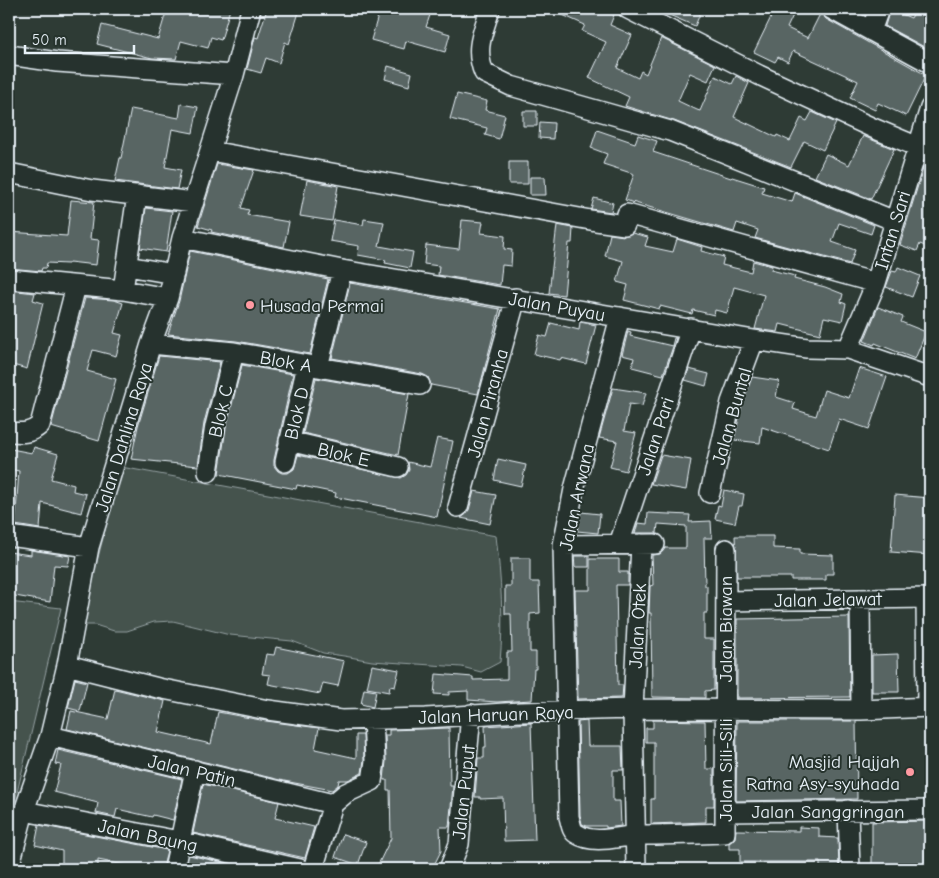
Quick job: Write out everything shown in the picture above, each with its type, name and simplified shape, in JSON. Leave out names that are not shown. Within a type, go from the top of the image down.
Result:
[{"type":"street","name":"Jalan Dahlina Raya","points":[[9,868],[24,810],[50,736],[67,665],[89,547],[151,344],[168,298],[182,238],[234,75],[251,9]]},
{"type":"street","points":[[490,9],[479,48],[479,61],[484,72],[511,86],[670,131],[895,221]]},
{"type":"street","points":[[628,9],[759,75],[873,128],[924,149]]},
{"type":"street","points":[[831,9],[930,63]]},
{"type":"street","points":[[871,31],[879,9]]},
{"type":"street","points":[[9,56],[56,62],[234,75]]},
{"type":"street","name":"Intan Sari","points":[[848,350],[876,283],[895,221],[924,149],[930,108]]},
{"type":"street","points":[[210,151],[604,222],[625,225],[627,214],[876,283]]},
{"type":"street","points":[[9,173],[92,190],[194,202]]},
{"type":"street","points":[[123,290],[137,195]]},
{"type":"street","name":"Jalan Puyau","points":[[182,238],[342,270],[516,298],[754,340],[807,348],[848,350],[930,377]]},
{"type":"street","points":[[127,266],[174,274]]},
{"type":"street","name":"Blok D","points":[[285,462],[289,441],[342,270]]},
{"type":"street","points":[[9,279],[123,290],[168,298]]},
{"type":"street","points":[[9,432],[32,432],[40,425],[76,286]]},
{"type":"street","name":"Jalan Piranha","points":[[458,507],[516,298]]},
{"type":"street","name":"Jalan Arwana","points":[[620,317],[574,489],[563,545],[570,817],[576,834],[586,838],[599,839],[636,836]]},
{"type":"street","name":"Jalan Pari","points":[[619,544],[691,328]]},
{"type":"street","name":"Jalan Buntal","points":[[710,493],[731,402],[754,340]]},
{"type":"street","name":"Blok A","points":[[151,344],[234,352],[420,385]]},
{"type":"street","name":"Blok C","points":[[208,472],[216,426],[234,352]]},
{"type":"street","name":"Blok E","points":[[289,441],[398,466]]},
{"type":"street","points":[[9,536],[89,547]]},
{"type":"street","points":[[563,545],[619,544]]},
{"type":"street","name":"Jalan Otek","points":[[619,544],[648,544],[633,709],[636,869]]},
{"type":"street","name":"Jalan Biawan","points":[[725,708],[726,549]]},
{"type":"street","points":[[928,598],[929,707]]},
{"type":"street","name":"Jalan Jelawat","points":[[726,601],[928,598]]},
{"type":"street","points":[[860,599],[861,710]]},
{"type":"street","name":"Jalan Haruan Raya","points":[[67,665],[158,688],[268,710],[341,720],[633,709],[861,710],[929,707]]},
{"type":"street","name":"Jalan Sili-Sili","points":[[636,836],[724,833],[725,708]]},
{"type":"street","name":"Jalan Puput","points":[[449,869],[459,844],[471,714]]},
{"type":"street","points":[[314,869],[333,804],[346,793],[372,781],[375,761],[373,718]]},
{"type":"street","name":"Jalan Patin","points":[[50,736],[333,804]]},
{"type":"street","points":[[174,869],[195,770]]},
{"type":"street","name":"Jalan Baung","points":[[24,810],[179,841],[300,869]]},
{"type":"street","points":[[848,810],[850,869]]},
{"type":"street","name":"Jalan Sanggringan","points":[[725,812],[930,810]]},
{"type":"shaded area","points":[[121,467],[496,536],[501,599],[502,631],[500,662],[481,672],[462,667],[372,661],[323,653],[292,641],[230,635],[173,621],[154,622],[127,631],[114,631],[95,625],[81,625]]},
{"type":"shaded area","points":[[9,602],[61,608],[9,826]]},
{"type":"building","points":[[167,9],[230,9],[221,40],[211,37],[208,48],[181,41],[176,59],[152,58],[97,44],[102,25],[158,39]]},
{"type":"building","points":[[267,9],[300,9],[289,44],[285,42],[279,63],[266,58],[261,73],[247,69],[255,37],[258,38]]},
{"type":"building","points":[[380,9],[432,9],[426,27],[450,34],[445,52],[406,41],[404,49],[371,40]]},
{"type":"building","points":[[549,9],[600,9],[614,15],[610,25],[632,35],[617,68],[638,78],[641,71],[646,74],[661,38],[715,65],[708,81],[690,73],[678,101],[697,110],[700,111],[715,76],[732,84],[736,76],[749,83],[734,117],[776,137],[777,135],[790,141],[801,118],[807,121],[812,112],[836,123],[823,150],[804,141],[791,167],[674,121],[625,106],[629,97],[589,78],[606,42],[582,31],[585,25]]},
{"type":"building","points":[[655,9],[702,9],[695,26]]},
{"type":"building","points":[[775,9],[796,9],[787,28],[808,38],[821,12],[826,19],[926,75],[906,116],[878,103],[875,110],[850,98],[858,81],[793,51],[788,62],[778,57],[775,62],[754,52]]},
{"type":"building","points":[[890,9],[911,18],[916,9],[930,9],[925,24],[930,26],[930,50],[885,26]]},
{"type":"building","points":[[388,66],[412,73],[409,86],[385,79]]},
{"type":"building","points":[[457,94],[487,101],[485,110],[505,115],[499,139],[485,135],[487,128],[450,119]]},
{"type":"building","points":[[181,104],[198,107],[193,133],[172,129],[165,167],[181,170],[177,189],[115,181],[131,109],[179,118]]},
{"type":"building","points":[[523,111],[537,111],[537,126],[523,126]]},
{"type":"building","points":[[540,122],[554,123],[553,139],[539,138]]},
{"type":"building","points":[[597,130],[635,143],[638,135],[657,141],[653,152],[764,187],[762,193],[792,202],[795,193],[874,225],[871,234],[839,223],[832,242],[855,250],[850,264],[755,238],[758,230],[737,223],[734,232],[625,200],[634,174],[603,164],[607,154],[591,148]]},
{"type":"building","points":[[863,136],[894,149],[871,199],[815,177],[826,154],[849,165]]},
{"type":"building","points":[[509,162],[528,162],[528,184],[509,184]]},
{"type":"building","points":[[925,162],[930,163],[930,233],[925,246],[920,244],[917,251],[900,245]]},
{"type":"building","points":[[217,164],[254,170],[241,208],[249,210],[247,215],[289,222],[284,247],[211,232],[212,230],[198,226]]},
{"type":"building","points":[[530,177],[545,177],[546,195],[530,195]]},
{"type":"building","points":[[307,180],[338,186],[332,221],[300,216]]},
{"type":"building","points":[[594,198],[613,203],[611,212],[591,209]]},
{"type":"building","points":[[71,200],[94,202],[90,239],[99,240],[96,265],[69,262],[68,264],[47,263],[46,268],[42,268],[41,271],[9,268],[9,232],[67,236]]},
{"type":"building","points":[[146,208],[172,211],[166,252],[140,248]]},
{"type":"building","points":[[364,219],[384,222],[379,246],[413,252],[410,268],[385,263],[386,260],[358,255],[359,246],[330,241],[334,220],[363,225]]},
{"type":"building","points":[[462,220],[483,222],[481,233],[505,236],[504,249],[512,250],[511,266],[502,265],[500,285],[438,275],[439,266],[424,264],[426,245],[459,249]]},
{"type":"building","points":[[557,225],[573,228],[572,243],[569,243],[564,295],[549,293]]},
{"type":"building","points":[[632,233],[648,237],[645,246],[673,252],[677,239],[702,247],[701,251],[724,257],[722,265],[751,272],[753,261],[772,266],[771,270],[795,276],[794,279],[843,294],[841,302],[846,304],[842,321],[824,317],[820,334],[780,324],[778,332],[755,329],[764,295],[734,287],[727,313],[715,310],[714,315],[693,310],[692,314],[660,306],[659,309],[624,300],[628,285],[617,282],[623,261],[605,256],[610,234],[624,236]]},
{"type":"building","name":"Husada Permai","points":[[190,251],[328,279],[310,354],[236,341],[168,334],[179,301]]},
{"type":"building","points":[[898,267],[920,276],[912,297],[886,287],[892,271],[896,272]]},
{"type":"building","points":[[350,283],[500,309],[478,394],[431,385],[428,377],[422,374],[332,358]]},
{"type":"building","points":[[9,290],[35,293],[33,300],[43,303],[27,369],[9,364]]},
{"type":"building","points":[[85,298],[114,300],[123,303],[114,333],[122,335],[116,356],[93,350],[87,371],[116,379],[99,441],[51,427]]},
{"type":"building","points":[[878,307],[903,317],[901,322],[926,332],[915,359],[875,343],[874,345],[864,341]]},
{"type":"building","points":[[580,322],[596,325],[586,364],[534,354],[539,335],[547,337],[551,323],[579,330]]},
{"type":"building","points":[[628,331],[631,332],[630,336],[672,346],[674,338],[676,338],[663,375],[632,367],[634,358],[622,355]]},
{"type":"building","name":"Husada Permai","points":[[159,356],[220,362],[204,423],[198,466],[131,459],[138,426]]},
{"type":"building","points":[[242,365],[293,374],[274,460],[274,466],[282,473],[288,473],[294,469],[298,455],[401,478],[409,470],[408,462],[430,467],[437,438],[453,441],[437,517],[335,497],[336,493],[297,485],[296,489],[219,474],[226,428]]},
{"type":"building","points":[[859,368],[887,377],[869,429],[839,419],[829,449],[762,427],[760,443],[734,440],[742,405],[752,377],[779,381],[776,397],[795,403],[793,409],[816,416],[824,390],[849,398]]},
{"type":"building","points":[[689,369],[709,374],[706,386],[685,380]]},
{"type":"building","points":[[316,378],[409,394],[398,455],[303,433]]},
{"type":"building","points":[[613,388],[646,393],[642,406],[629,404],[624,431],[636,433],[626,471],[610,467],[617,441],[599,438]]},
{"type":"building","points":[[34,447],[58,454],[51,479],[74,485],[73,491],[86,494],[81,513],[42,503],[40,529],[15,525],[19,471],[9,469],[11,449],[32,453]]},
{"type":"building","points":[[661,455],[691,460],[686,490],[651,484]]},
{"type":"building","points":[[498,459],[526,465],[521,486],[494,480]]},
{"type":"building","points":[[724,490],[744,494],[742,506],[739,506],[735,523],[715,519],[718,505],[721,506]]},
{"type":"building","points":[[474,491],[496,495],[490,524],[461,518],[469,510]]},
{"type":"building","points":[[895,495],[930,498],[930,555],[891,552]]},
{"type":"building","points":[[581,512],[600,514],[598,533],[577,531]]},
{"type":"building","points":[[648,513],[690,515],[689,522],[711,521],[712,538],[704,538],[707,613],[704,613],[704,639],[714,639],[714,690],[705,691],[705,698],[652,697],[651,613],[649,613],[650,586],[653,585],[652,555],[660,554],[665,548],[686,548],[686,526],[658,524],[657,533],[635,533],[638,523],[647,524]]},
{"type":"building","points":[[735,536],[773,536],[773,548],[800,549],[800,554],[833,555],[833,574],[826,574],[826,580],[791,580],[791,577],[737,577]]},
{"type":"building","points":[[31,550],[70,556],[68,566],[54,565],[50,602],[9,595],[9,552],[31,555]]},
{"type":"building","points":[[574,556],[589,556],[589,567],[575,567]]},
{"type":"building","points":[[511,558],[530,558],[530,582],[539,582],[540,613],[530,614],[530,652],[536,652],[532,700],[497,702],[468,700],[468,691],[449,692],[449,695],[434,694],[436,674],[473,677],[473,680],[507,679],[507,652],[512,652],[511,614],[505,614],[505,586],[511,586]]},
{"type":"building","points":[[590,559],[619,559],[619,572],[628,572],[628,585],[616,585],[618,685],[623,685],[622,698],[578,699],[575,590],[590,590]]},
{"type":"building","points":[[849,617],[850,697],[737,698],[737,619]]},
{"type":"building","points":[[276,647],[344,661],[338,686],[323,683],[320,694],[268,684],[270,675],[262,674],[266,654],[274,655]]},
{"type":"building","points":[[898,654],[899,692],[872,692],[872,655]]},
{"type":"building","points":[[372,665],[399,670],[395,687],[390,686],[389,692],[367,688]]},
{"type":"building","points":[[75,679],[87,682],[80,711],[68,708]]},
{"type":"building","points":[[115,689],[165,701],[158,732],[211,744],[218,712],[319,728],[315,749],[356,758],[356,735],[363,735],[364,760],[362,773],[348,780],[339,780],[338,785],[332,790],[284,781],[67,729],[71,711],[108,719]]},
{"type":"building","points":[[364,689],[376,691],[373,707],[361,704]]},
{"type":"building","points":[[653,720],[705,721],[706,769],[714,769],[714,806],[706,806],[706,822],[651,824],[651,799],[654,799],[654,742],[646,742],[646,728],[653,728]]},
{"type":"building","points":[[587,721],[588,746],[622,746],[623,770],[613,770],[613,801],[620,801],[621,826],[606,828],[606,826],[587,826],[582,824],[580,815],[578,722]]},
{"type":"building","points":[[737,721],[856,721],[857,799],[736,801]]},
{"type":"building","points":[[531,723],[535,840],[504,841],[503,798],[480,799],[480,797],[475,797],[478,758],[484,758],[484,747],[486,747],[485,726]]},
{"type":"building","points":[[449,728],[450,786],[453,786],[449,827],[440,827],[441,851],[432,869],[376,869],[391,838],[390,790],[387,790],[387,780],[384,780],[386,761],[385,735],[389,735],[389,730]]},
{"type":"building","points":[[58,750],[182,779],[173,820],[117,809],[115,817],[96,813],[98,803],[54,792],[61,765],[55,764]]},
{"type":"building","points":[[203,784],[279,802],[275,818],[314,827],[305,858],[193,833]]},
{"type":"building","points":[[930,821],[930,869],[872,869],[872,822]]},
{"type":"building","points":[[39,825],[167,850],[163,869],[144,869],[98,860],[98,869],[62,869],[62,851],[35,845]]},
{"type":"building","points":[[799,827],[819,828],[819,837],[838,838],[839,869],[820,869],[820,862],[740,862],[740,849],[729,849],[729,843],[735,838],[736,830],[799,831]]},
{"type":"building","points":[[343,834],[366,842],[358,865],[335,857]]},
{"type":"building","points":[[189,855],[251,869],[185,869]]},
{"type":"place","name":"Husada Permai","points":[[250,305]]},
{"type":"place","name":"Masjid Hajjah Ratna Asy-syuhada","points":[[910,772]]}]
